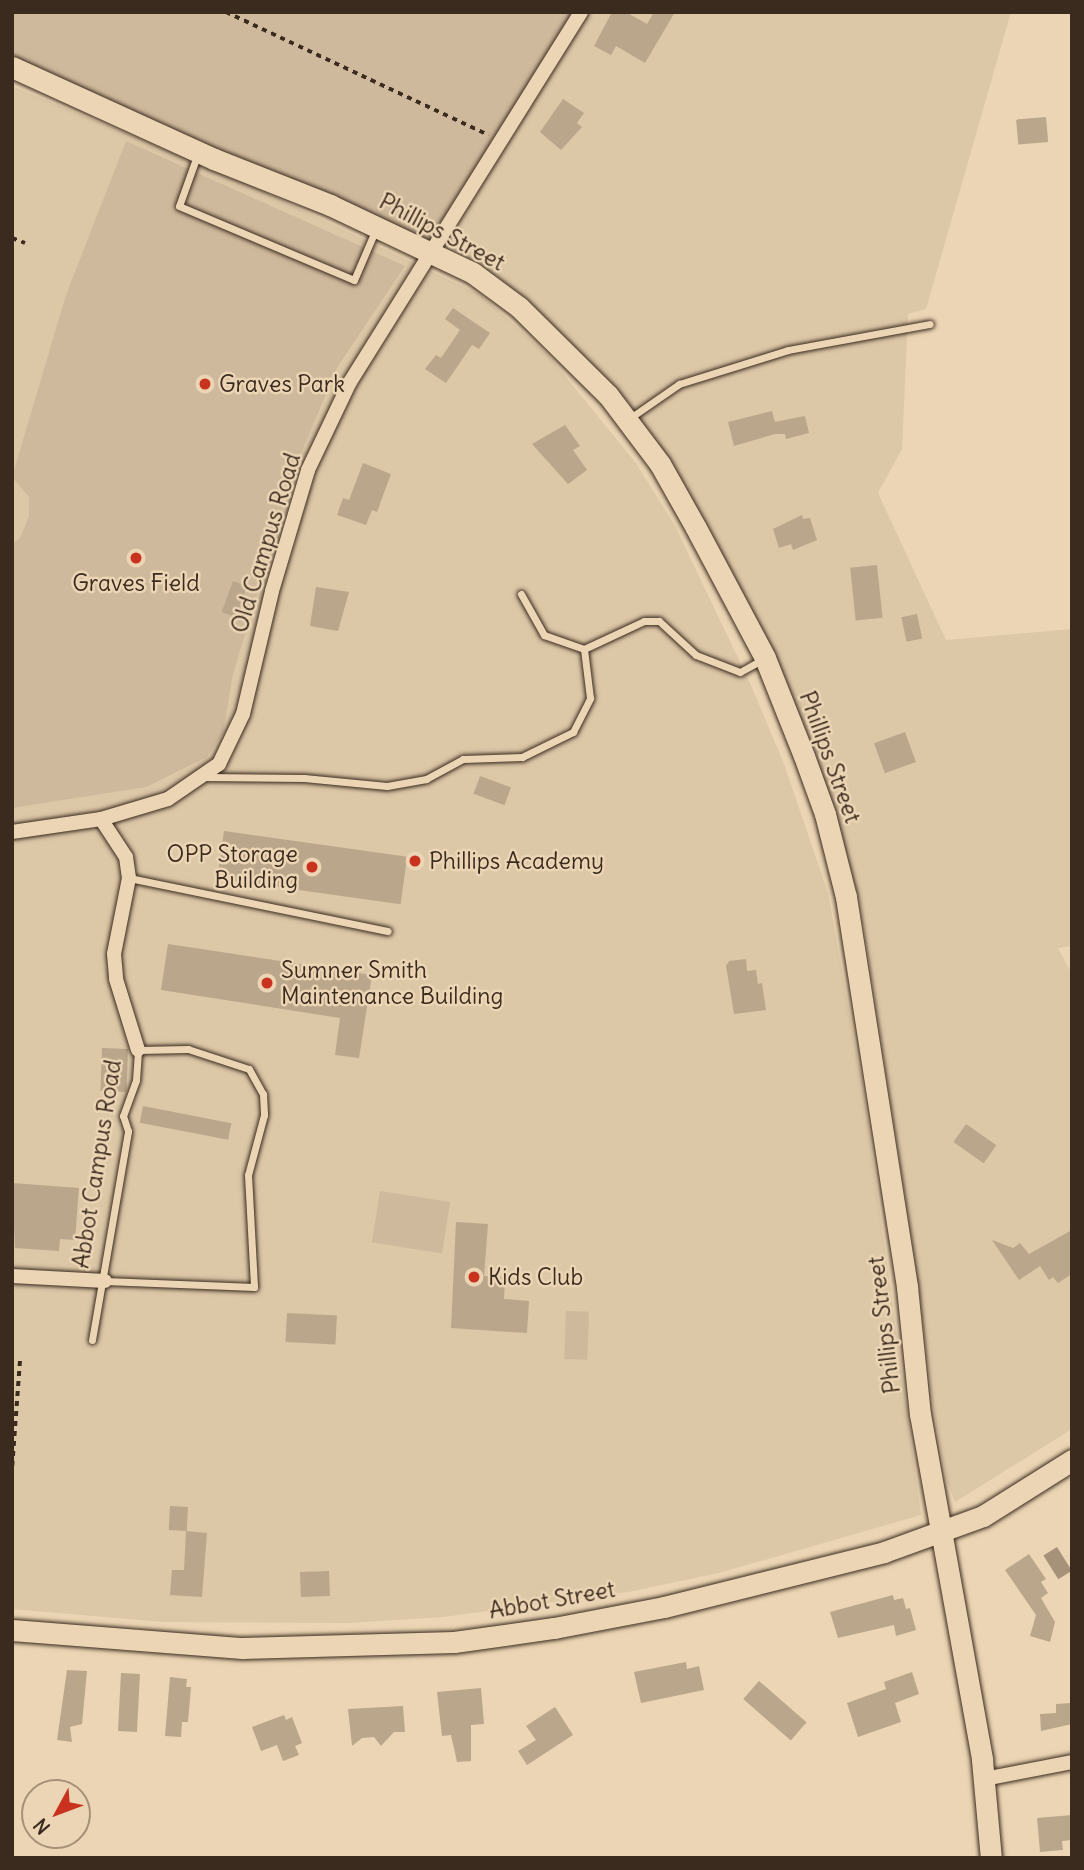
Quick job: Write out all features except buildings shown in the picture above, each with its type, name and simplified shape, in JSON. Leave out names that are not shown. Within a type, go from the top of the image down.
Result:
[{"type":"street","name":"Old Campus Road","points":[[12,832],[101,819],[168,799],[219,764],[243,713],[272,591],[308,470],[350,382],[503,142],[581,12]]},
{"type":"street","name":"Phillips Street","points":[[12,67],[198,152],[377,226],[473,273],[519,307],[594,380],[660,464],[765,658],[825,814],[846,897],[907,1287],[920,1414],[943,1532],[984,1779],[991,1858]]},
{"type":"street","points":[[101,819],[125,857],[129,878]]},
{"type":"street","name":"Abbot Campus Road","points":[[129,878],[114,954],[116,979],[138,1050]]},
{"type":"street","name":"Abbot Campus Road","points":[[12,1276],[105,1281]]},
{"type":"street","name":"Abbot Street","points":[[12,1630],[242,1647],[454,1642],[664,1606],[806,1572],[943,1532],[983,1516],[1072,1460]]},
{"type":"street","points":[[984,1779],[1072,1762]]},
{"type":"lane","points":[[198,152],[179,206],[354,280],[377,226]]},
{"type":"lane","points":[[627,420],[680,384],[788,350],[930,324]]},
{"type":"lane","points":[[521,594],[544,635],[584,649],[644,621],[659,621],[695,655],[740,672],[765,658]]},
{"type":"lane","points":[[201,778],[304,778],[387,786],[426,779],[463,759],[522,757],[573,732],[590,698],[584,649]]},
{"type":"lane","points":[[129,878],[388,931]]},
{"type":"lane","name":"Abbot Campus Road","points":[[188,1049],[249,1069],[263,1094],[261,1138],[248,1175],[254,1287],[105,1281],[109,1239],[128,1132],[123,1116],[136,1080],[138,1050],[188,1049]]},
{"type":"lane","points":[[92,1340],[105,1281]]},
{"type":"path","points":[[226,12],[503,142]]},
{"type":"path","points":[[12,238],[25,243]]},
{"type":"path","points":[[12,1361],[20,1360],[12,1466]]},
{"type":"shaded area","points":[[12,12],[1011,12],[926,309],[908,314],[902,449],[878,493],[946,640],[1072,629],[1072,946],[1058,948],[1072,974],[1072,1429],[955,1502],[947,1482],[934,1412],[916,1266],[860,902],[828,799],[704,524],[499,279],[456,251]]},
{"type":"shaded area","points":[[12,12],[579,12],[432,251],[12,74]]},
{"type":"shaded area","name":"Phillips Academy","points":[[12,86],[239,180],[481,295],[548,355],[636,463],[675,526],[750,683],[784,764],[828,893],[864,1094],[921,1515],[719,1573],[628,1592],[443,1617],[349,1623],[162,1622],[12,1609]]},
{"type":"shaded area","points":[[126,141],[405,266],[338,366],[296,465],[233,674],[223,733],[207,757],[146,787],[12,808],[12,544],[20,538],[29,516],[29,497],[12,477],[66,295]]},
{"type":"shaded area","points":[[380,1191],[450,1202],[442,1253],[372,1242]]},
{"type":"shaded area","points":[[566,1311],[589,1312],[587,1360],[564,1359]]},
{"type":"shaded area","points":[[1057,1547],[1072,1571],[1058,1579],[1043,1555]]},
{"type":"place","name":"Graves Park","points":[[205,384]]},
{"type":"place","name":"Graves Field","points":[[136,558]]},
{"type":"place","name":"Phillips Academy","points":[[415,861]]},
{"type":"place","name":"OPP Storage Building","points":[[312,867]]},
{"type":"place","name":"Sumner Smith Maintenance Building","points":[[267,983]]},
{"type":"place","name":"Kids Club","points":[[474,1277]]}]
